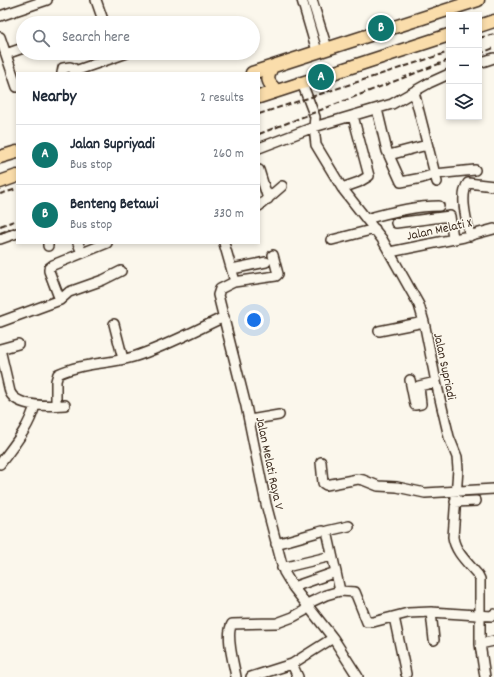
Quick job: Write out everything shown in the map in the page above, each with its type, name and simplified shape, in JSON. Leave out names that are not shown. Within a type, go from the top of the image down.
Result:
[{"type":"main road","points":[[255,72],[478,0]]},
{"type":"main road","points":[[482,25],[494,21]]},
{"type":"main road","points":[[260,80],[263,85],[262,96],[446,37]]},
{"type":"main road","points":[[272,67],[268,80],[271,86],[277,91]]},
{"type":"main road","points":[[0,157],[16,152]]},
{"type":"main road","points":[[0,182],[16,176]]},
{"type":"street","points":[[0,16],[47,0]]},
{"type":"street","points":[[302,0],[309,25],[322,50]]},
{"type":"street","points":[[312,0],[319,22],[322,50]]},
{"type":"street","points":[[99,1],[100,16]]},
{"type":"street","points":[[309,25],[319,22]]},
{"type":"street","points":[[0,37],[16,84]]},
{"type":"street","points":[[6,54],[16,50]]},
{"type":"street","points":[[482,61],[494,58]]},
{"type":"street","points":[[62,72],[66,66],[73,68],[75,72],[103,60]]},
{"type":"street","points":[[260,148],[314,127],[392,104],[446,76]]},
{"type":"street","name":"Jalan Supriadi","points":[[302,84],[315,117],[314,127],[316,145],[342,188],[390,252],[419,305],[449,437],[457,457],[458,469],[452,537],[453,542],[456,550],[480,579],[480,644],[485,677]]},
{"type":"street","points":[[414,92],[436,178]]},
{"type":"street","points":[[377,109],[389,155],[401,182],[416,179],[436,178],[475,170]]},
{"type":"street","points":[[342,188],[359,182],[369,176],[353,116]]},
{"type":"street","points":[[389,155],[427,145]]},
{"type":"street","points":[[260,173],[268,199]]},
{"type":"street","points":[[470,236],[465,210],[465,193],[467,184],[494,186]]},
{"type":"street","points":[[260,205],[282,186]]},
{"type":"street","points":[[366,219],[404,209],[424,206],[439,206]]},
{"type":"street","points":[[396,224],[450,216],[453,239]]},
{"type":"street","name":"Jalan Melati X","points":[[390,252],[470,236],[494,229]]},
{"type":"street","points":[[332,240],[375,230]]},
{"type":"street","points":[[0,239],[16,233]]},
{"type":"street","points":[[78,244],[82,254]]},
{"type":"street","points":[[60,300],[49,268],[105,244]]},
{"type":"street","points":[[224,244],[232,269],[234,282],[276,276],[278,274],[278,271],[270,258],[232,269]]},
{"type":"street","points":[[0,322],[60,300],[69,292],[121,271]]},
{"type":"street","name":"Jalan Melati Raya V","points":[[234,282],[220,289],[218,292],[249,420],[266,504],[282,568],[293,587],[334,638],[358,677]]},
{"type":"street","points":[[18,344],[0,349],[12,396],[18,400],[35,405],[61,405],[56,381],[58,374],[88,365],[131,357],[155,349],[224,316]]},
{"type":"street","points":[[379,331],[424,322]]},
{"type":"street","points":[[114,324],[123,359]]},
{"type":"street","points":[[410,380],[415,405],[421,404],[418,386],[436,382]]},
{"type":"street","points":[[0,464],[24,432],[32,418],[35,405]]},
{"type":"street","points":[[249,420],[279,415]]},
{"type":"street","points":[[321,462],[323,483],[326,485],[358,479],[378,486],[397,487],[425,493],[494,489]]},
{"type":"street","points":[[455,502],[476,501]]},
{"type":"street","points":[[340,591],[327,530],[348,526]]},
{"type":"street","points":[[276,544],[322,531]]},
{"type":"street","points":[[282,568],[332,556]]},
{"type":"street","points":[[293,587],[336,572]]},
{"type":"street","points":[[236,677],[229,636],[229,628],[232,624],[277,623],[294,617],[304,611],[311,602],[340,591],[355,592],[367,622],[373,622],[408,613],[431,612],[492,616],[494,614]]},
{"type":"street","points":[[431,612],[434,640]]},
{"type":"street","points":[[394,617],[406,674]]},
{"type":"street","points":[[251,677],[262,676],[292,664],[334,638]]},
{"type":"street","points":[[480,644],[494,641]]},
{"type":"street","points":[[292,664],[298,677]]},
{"type":"railway","points":[[482,37],[494,34]]},
{"type":"railway","points":[[482,53],[494,48]]},
{"type":"railway","points":[[260,114],[446,53]]},
{"type":"railway","points":[[260,134],[446,61]]},
{"type":"railway","points":[[0,194],[16,189]]},
{"type":"railway","points":[[0,226],[16,220]]},
{"type":"railway","points":[[0,233],[16,227]]},
{"type":"place","name":"Benteng Betawi","points":[[381,28]]},
{"type":"place","name":"Jalan Supriyadi","points":[[321,77]]}]
